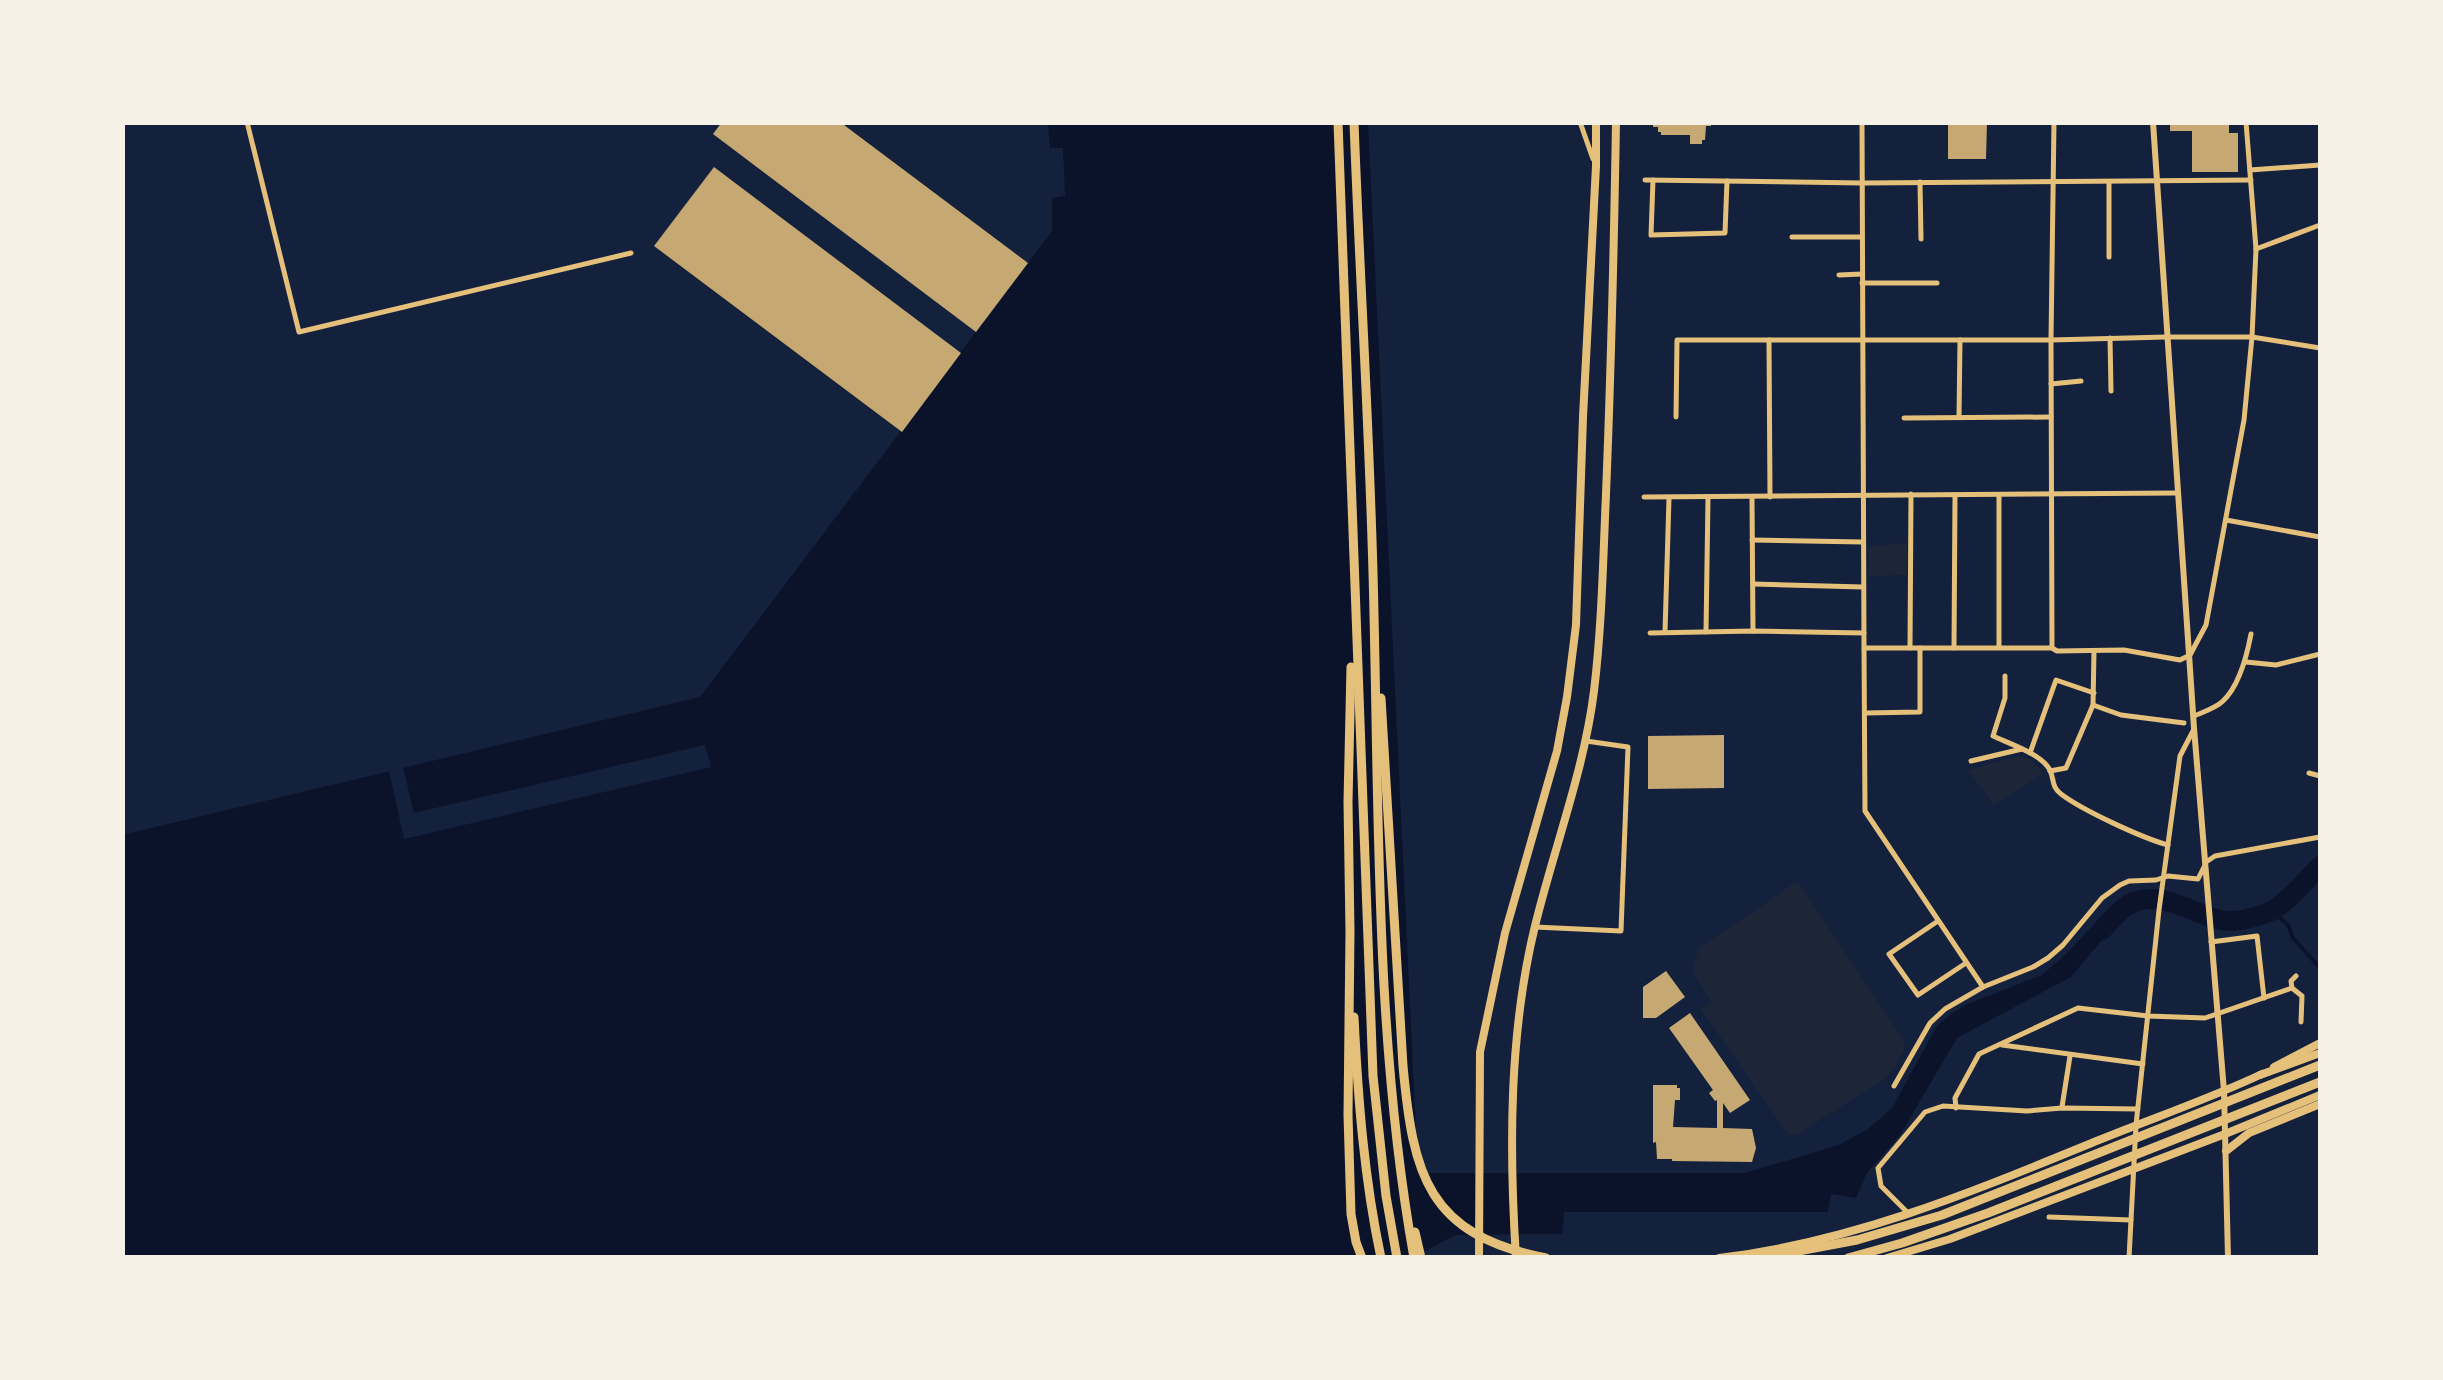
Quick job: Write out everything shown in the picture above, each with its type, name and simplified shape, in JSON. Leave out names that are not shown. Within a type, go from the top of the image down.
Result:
[{"type":"highway","points":[[1338,122],[1373,1076],[1397,1258]]},
{"type":"highway","points":[[1354,122],[1390,1070],[1402,1190],[1418,1258]]},
{"type":"highway","points":[[1351,468],[1348,1082],[1352,1228],[1362,1258]]},
{"type":"highway","points":[[1374,611],[1390,814],[1400,1036],[1414,1150],[1434,1195],[1466,1229],[1496,1244],[1546,1258]]},
{"type":"highway","points":[[1350,932],[1357,1083],[1381,1258]]},
{"type":"highway","points":[[1762,1258],[1857,1240],[1942,1214],[2320,1065]]},
{"type":"highway","points":[[1848,1258],[1960,1224],[2320,1082]]},
{"type":"main road","points":[[1479,1258],[1480,1052],[1505,934],[1557,751],[1576,625],[1596,122]]},
{"type":"main road","points":[[1516,1258],[1513,1168],[1520,1002],[1535,926],[1594,694],[1610,418],[1618,122]]},
{"type":"main road","points":[[2153,122],[2194,728],[2224,1091],[2228,1258]]},
{"type":"main road","points":[[2260,1075],[2320,1042]]},
{"type":"main road","points":[[1719,1258],[1830,1238],[1909,1215],[2320,1052]]},
{"type":"main road","points":[[1886,1258],[1950,1240],[2320,1095]]},
{"type":"main road","points":[[2226,1150],[2249,1133],[2320,1104]]},
{"type":"street","points":[[247,122],[299,332],[631,253]]},
{"type":"street","points":[[1580,122],[1596,166]]},
{"type":"street","points":[[1862,122],[1865,811],[1983,988]]},
{"type":"street","points":[[2052,648],[2054,122]]},
{"type":"street","points":[[1864,648],[2124,650],[2180,660],[2190,654],[2206,625],[2244,420],[2256,249],[2246,122]]},
{"type":"street","points":[[2250,170],[2320,165]]},
{"type":"street","points":[[1726,181],[1724,234],[1651,234],[1649,180],[2252,180]]},
{"type":"street","points":[[1920,182],[1921,239]]},
{"type":"street","points":[[2108,257],[2109,182]]},
{"type":"street","points":[[2256,249],[2320,225]]},
{"type":"street","points":[[1792,238],[1862,237]]},
{"type":"street","points":[[1840,275],[1862,274]]},
{"type":"street","points":[[1862,283],[1937,284]]},
{"type":"street","points":[[1676,417],[1677,340],[2252,337],[2320,348]]},
{"type":"street","points":[[2110,338],[2111,390]]},
{"type":"street","points":[[1769,340],[1770,497]]},
{"type":"street","points":[[1960,340],[1960,417]]},
{"type":"street","points":[[2051,384],[2080,380]]},
{"type":"street","points":[[1904,418],[2052,416]]},
{"type":"street","points":[[1644,497],[2177,493]]},
{"type":"street","points":[[1910,494],[1910,648]]},
{"type":"street","points":[[1954,648],[1955,494]]},
{"type":"street","points":[[1999,494],[1999,647]]},
{"type":"street","points":[[1752,497],[1753,630]]},
{"type":"street","points":[[1665,632],[1668,498]]},
{"type":"street","points":[[1706,632],[1708,498]]},
{"type":"street","points":[[2226,520],[2320,537]]},
{"type":"street","points":[[1752,540],[1863,542]]},
{"type":"street","points":[[1753,584],[1863,587]]},
{"type":"street","points":[[1650,633],[1864,632]]},
{"type":"street","points":[[2194,716],[2222,704],[2246,662],[2251,634]]},
{"type":"street","points":[[1865,712],[1920,712],[1920,648]]},
{"type":"street","points":[[2050,771],[2066,768],[2092,705],[2094,651]]},
{"type":"street","points":[[2246,662],[2276,665],[2320,654]]},
{"type":"street","points":[[2005,676],[2005,698],[1993,736],[2030,752],[2048,766],[2056,791],[2068,799],[2131,831],[2168,844]]},
{"type":"street","points":[[2030,752],[2056,680],[2094,692]]},
{"type":"street","points":[[2092,705],[2121,715],[2184,723]]},
{"type":"street","points":[[2128,1258],[2136,1125],[2159,910],[2180,756],[2194,728]]},
{"type":"street","points":[[1535,926],[1621,930],[1628,746],[1585,740]]},
{"type":"street","points":[[1971,761],[2022,749]]},
{"type":"street","points":[[2309,773],[2320,776]]},
{"type":"street","points":[[1894,1086],[1930,1023],[1954,1002],[2048,958],[2102,898],[2120,885],[2164,878],[2198,879],[2206,862],[2215,856],[2320,837]]},
{"type":"street","points":[[1938,921],[1889,954],[1918,995],[1966,963]]},
{"type":"street","points":[[2212,942],[2258,936],[2264,998]]},
{"type":"street","points":[[2296,976],[2290,982],[2302,996],[2301,1022]]},
{"type":"street","points":[[1956,1108],[1955,1098],[1979,1054],[2078,1008],[2205,1018],[2292,988]]},
{"type":"street","points":[[1999,1045],[2142,1064]]},
{"type":"street","points":[[2062,1108],[2070,1056]]},
{"type":"street","points":[[1909,1215],[1881,1186],[1878,1168],[1925,1112],[1943,1106],[2027,1111],[2138,1110]]},
{"type":"street","points":[[2049,1217],[2131,1220]]},
{"type":"shaded area","points":[[1368,122],[1418,1173],[1745,1173],[1839,1145],[1868,1129],[1892,1108],[1937,1026],[1950,1015],[1965,1005],[2042,975],[2107,911],[2124,914],[2071,977],[1957,1038],[1900,1135],[1867,1173],[1856,1198],[1831,1194],[1828,1212],[1564,1212],[1562,1234],[1455,1235],[1412,1258],[123,1258],[122,835],[700,697],[1052,231],[1052,198],[1065,196],[1063,148],[1050,148],[1048,123]]},
{"type":"shaded area","points":[[1907,543],[1907,575],[1869,576],[1869,546]]},
{"type":"shaded area","points":[[2020,756],[2033,762],[2042,774],[1994,805],[1968,770]]},
{"type":"shaded area","points":[[1799,883],[1905,1046],[1888,1076],[1797,1135],[1788,1134],[1701,1009],[1712,1002],[1693,972],[1698,949]]},
{"type":"pier","points":[[705,745],[711,767],[404,839],[388,766],[402,763],[414,813]]},
{"type":"building","points":[[722,122],[840,122],[1028,263],[976,332],[713,134]]},
{"type":"building","points":[[1653,122],[1711,122],[1711,126],[1706,126],[1702,144],[1690,144],[1690,135],[1661,135]]},
{"type":"building","points":[[1948,122],[1987,122],[1986,159],[1948,159]]},
{"type":"building","points":[[2170,122],[2229,122],[2229,133],[2238,133],[2238,172],[2192,172],[2192,131],[2170,131]]},
{"type":"building","points":[[714,167],[961,353],[902,432],[654,246]]},
{"type":"building","points":[[1724,735],[1724,788],[1648,789],[1648,736]]},
{"type":"building","points":[[1666,971],[1685,997],[1656,1018],[1643,1018],[1643,987]]},
{"type":"building","points":[[1690,1013],[1750,1100],[1730,1113],[1723,1103],[1723,1128],[1752,1129],[1756,1148],[1752,1162],[1657,1159],[1656,1142],[1653,1143],[1653,1085],[1680,1088],[1673,1127],[1717,1128],[1717,1100],[1709,1093],[1713,1090],[1669,1028]]},
{"type":"waterway","points":[[2102,930],[2122,909],[2141,900],[2164,900],[2226,921],[2256,917],[2282,904],[2320,866]]},
{"type":"waterway","points":[[2272,911],[2288,925],[2293,938],[2320,968]]}]
